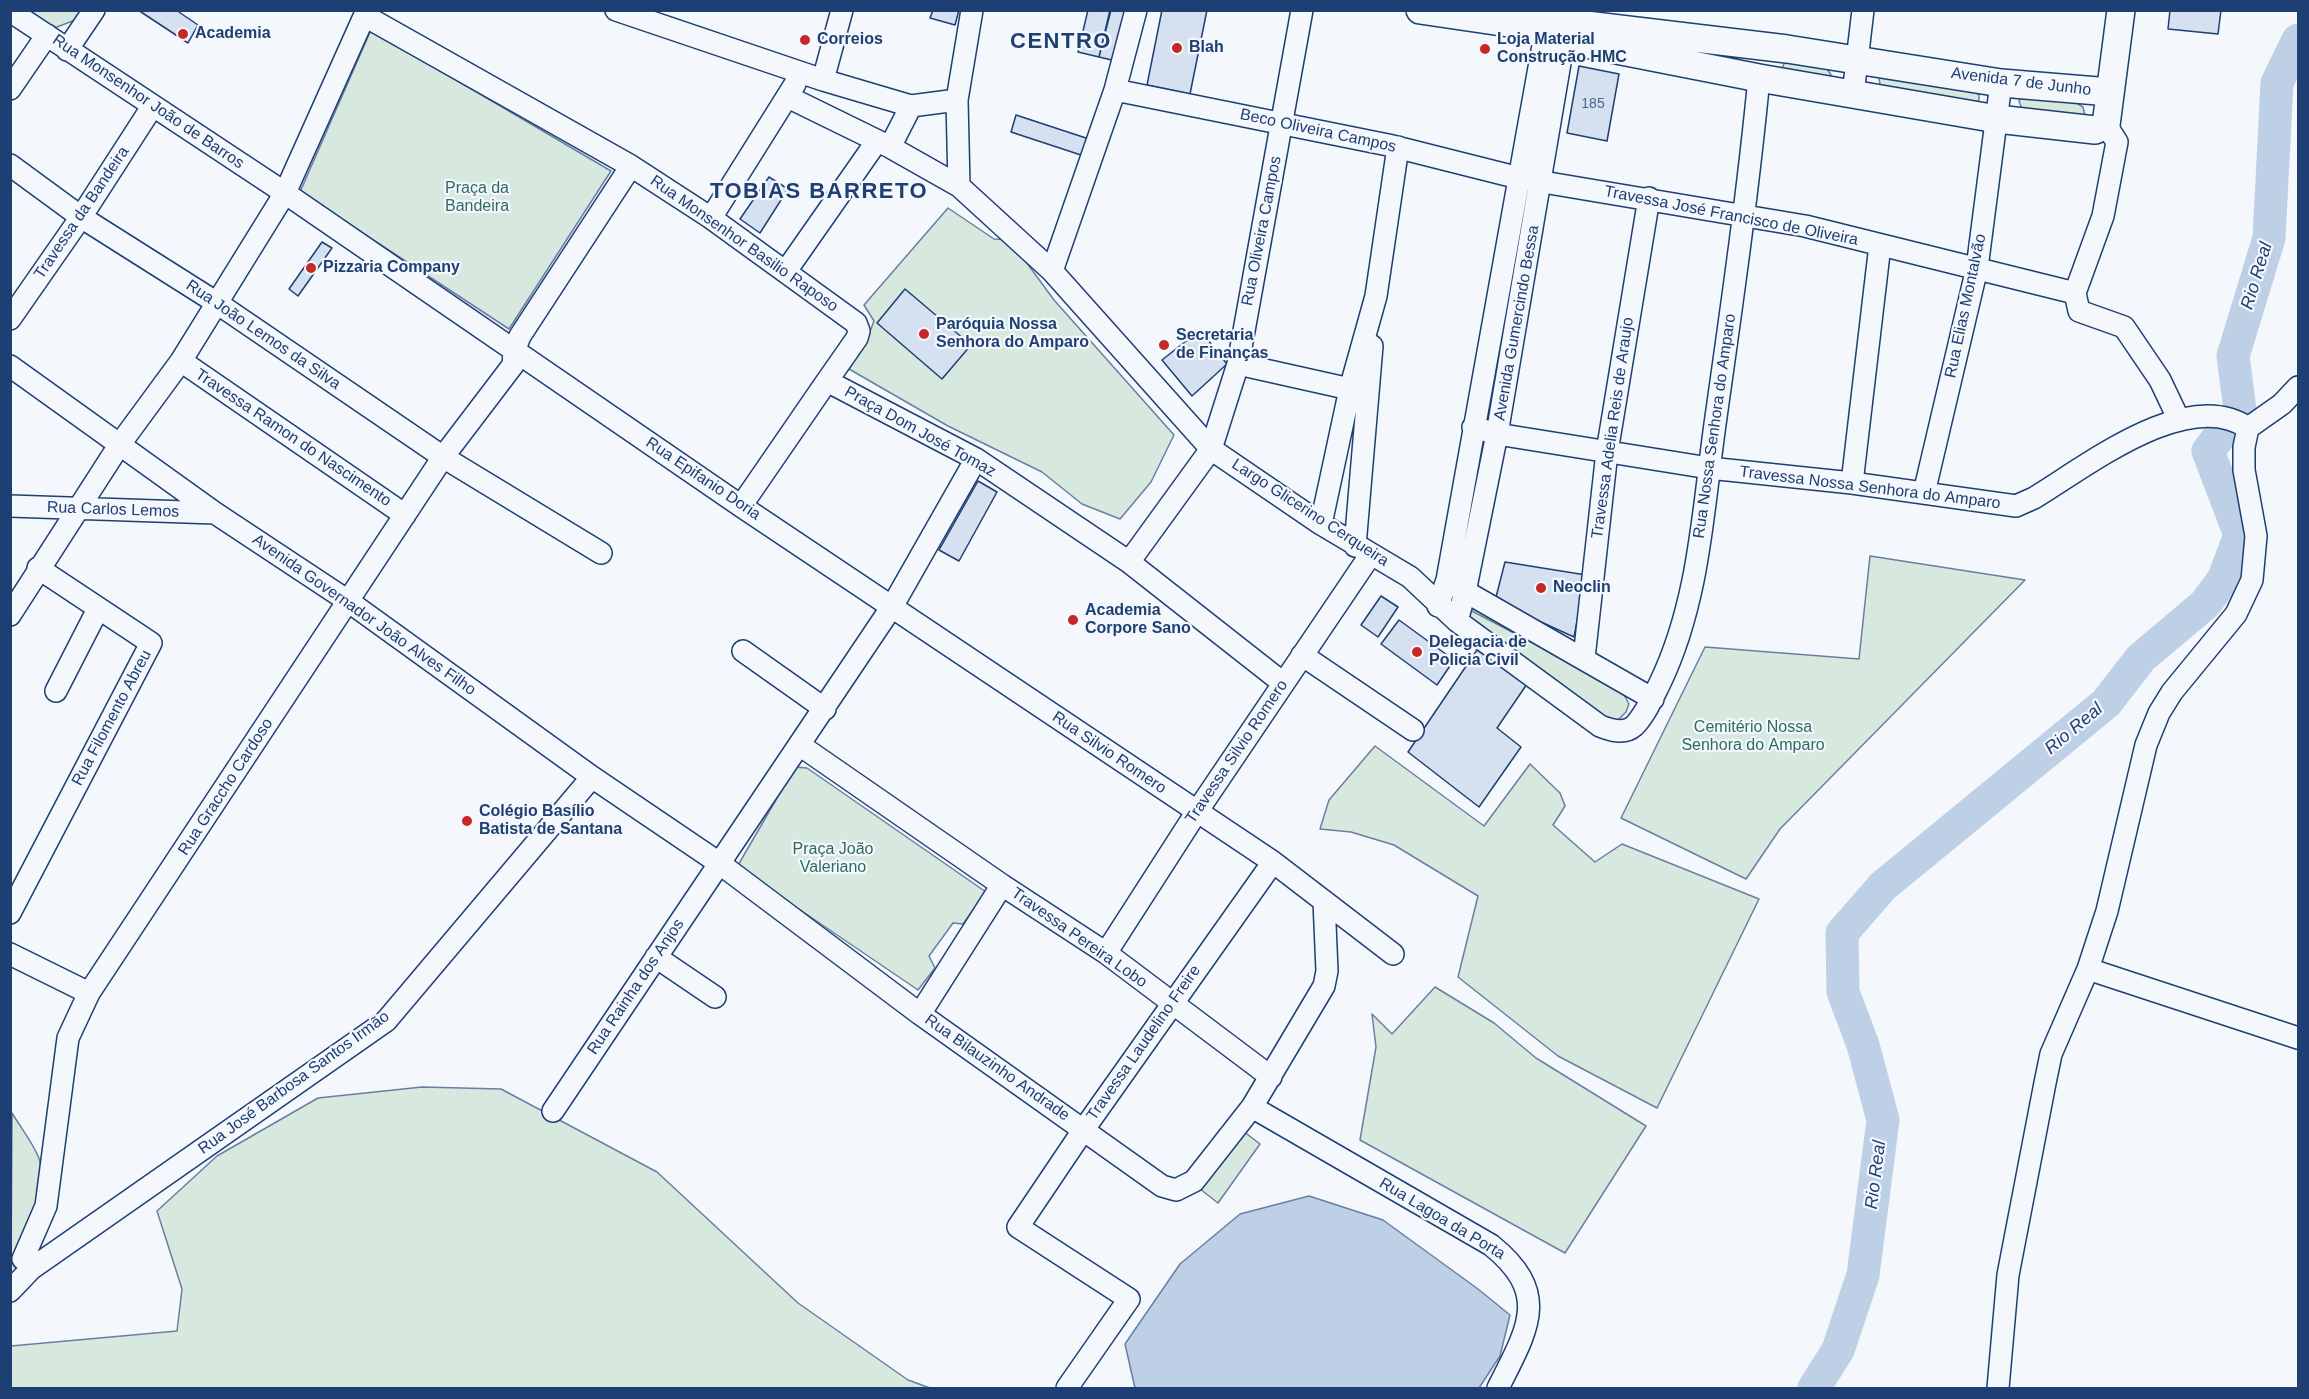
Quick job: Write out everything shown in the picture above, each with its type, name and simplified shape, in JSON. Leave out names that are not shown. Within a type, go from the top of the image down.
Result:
[{"type":"main road","points":[[1420,10],[1552,26],[1759,78],[1997,119],[2082,130],[2095,130],[2106,125]]},
{"type":"main road","points":[[2110,92],[2121,10]]},
{"type":"main road","name":"Avenida 7 de Junho","points":[[1552,26],[1787,49],[2001,83],[2110,92],[2106,125]]},
{"type":"street","points":[[67,50],[94,10]]},
{"type":"street","points":[[616,10],[823,80],[910,106],[957,100]]},
{"type":"street","points":[[823,80],[842,10]]},
{"type":"street","points":[[959,186],[957,100],[972,10]]},
{"type":"street","points":[[1053,271],[1115,90],[1136,10]]},
{"type":"street","name":"Rua Oliveira Campos","points":[[1211,449],[1238,363],[1302,10]]},
{"type":"street","points":[[1853,94],[1855,60],[1863,10]]},
{"type":"street","name":"Rua Monsenhor João de Barros","points":[[10,11],[285,193]]},
{"type":"street","points":[[10,615],[38,568],[120,444],[181,361],[285,193],[366,13],[631,166],[520,336],[514,351],[285,193]]},
{"type":"street","name":"Avenida Gumercindo Bessa","points":[[1438,606],[1447,580],[1520,178],[1552,26]]},
{"type":"street","name":"Avenida Gumercindo Bessa","points":[[1456,621],[1465,592],[1497,434],[1542,181],[1552,26]]},
{"type":"street","points":[[10,89],[47,35]]},
{"type":"street","points":[[711,218],[788,97],[801,72]]},
{"type":"street","name":"Rua Nossa Senhora do Amparo","points":[[1600,726],[1615,731],[1628,730],[1634,726],[1653,699],[1675,652],[1687,616],[1698,557],[1708,468],[1745,215],[1759,78]]},
{"type":"street","name":"Rua Elias Montalvão","points":[[1924,493],[1977,268],[2001,83]]},
{"type":"street","name":"Beco Oliveira Campos","points":[[1115,90],[1398,147],[1520,178]]},
{"type":"street","points":[[788,97],[883,144],[959,186],[1053,271],[1211,449],[1129,562]]},
{"type":"street","points":[[786,271],[910,106]]},
{"type":"street","name":"Travessa da Bandeira","points":[[10,319],[81,217],[152,107]]},
{"type":"street","points":[[2106,125],[2116,142],[2103,216],[2075,293],[2079,311],[2124,327],[2160,380],[2179,420]]},
{"type":"street","points":[[1363,550],[1376,296],[1398,147]]},
{"type":"street","name":"Rua João Lemos da Silva","points":[[10,165],[81,217],[216,303],[443,457],[601,554]]},
{"type":"street","name":"Rua Monsenhor Basilio Raposo","points":[[631,166],[711,218],[856,323]]},
{"type":"street","name":"Travessa José Francisco de Oliveira","points":[[1520,178],[1745,215],[1880,245],[2075,293]]},
{"type":"street","name":"Travessa Adelia Reis de Araujo","points":[[1584,658],[1606,452],[1649,198]]},
{"type":"street","points":[[1852,483],[1880,245]]},
{"type":"street","points":[[1321,524],[1350,389],[1376,296]]},
{"type":"street","name":"Praça Dom José Tomaz","points":[[856,323],[859,331],[857,338],[827,381],[976,459],[1129,562],[1283,683]]},
{"type":"street","name":"Rua Graccho Cardoso","points":[[27,1264],[46,1206],[68,1038],[89,993],[443,457],[513,365],[514,351]]},
{"type":"street","name":"Rua Epifanio Doria","points":[[514,351],[741,506],[893,605]]},
{"type":"street","name":"Travessa Ramon do Nascimento","points":[[181,361],[405,515]]},
{"type":"street","points":[[1238,363],[1350,389]]},
{"type":"street","name":"Avenida Governador João Alves Filho","points":[[10,366],[215,513],[348,601],[592,777],[719,863]]},
{"type":"street","points":[[741,506],[827,381]]},
{"type":"street","points":[[1998,1389],[2008,1275],[2045,1083],[2056,1043],[2088,969],[2120,863],[2139,770],[2155,724],[2172,692],[2236,614],[2252,580],[2256,536],[2244,470],[2244,447],[2248,428],[2282,404],[2298,387]]},
{"type":"street","name":"Travessa Nossa Senhora do Amparo","points":[[1473,427],[1497,434],[1708,468],[1852,483],[2019,505],[2143,433],[2179,420],[2220,415],[2233,419],[2248,428]]},
{"type":"street","name":"Largo Glicerino Cerqueira","points":[[1211,449],[1321,524],[1410,576],[1438,606],[1456,621],[1600,726]]},
{"type":"street","points":[[801,746],[1002,885],[920,1014],[719,863],[801,746],[893,605],[976,459]]},
{"type":"street","name":"Rua Carlos Lemos","points":[[10,506],[215,513]]},
{"type":"street","name":"Travessa Silvio Romero","points":[[1106,953],[1302,655],[1363,550]]},
{"type":"street","name":"Rua Filomento Abreu","points":[[10,913],[152,643],[38,568]]},
{"type":"street","name":"Largo Glicerino Cerqueira","points":[[1410,576],[1447,580],[1653,699]]},
{"type":"street","name":"Rua Silvio Romero","points":[[893,605],[1196,813],[1273,862],[1393,954]]},
{"type":"street","points":[[56,691],[98,609]]},
{"type":"street","points":[[743,651],[825,709]]},
{"type":"street","points":[[1302,655],[1413,730]]},
{"type":"street","name":"Rua José Barbosa Santos Irmão","points":[[27,1264],[386,1021],[592,777]]},
{"type":"street","name":"Travessa Laudelino Freire","points":[[1067,1389],[1129,1299],[1018,1227],[1172,1003],[1273,862]]},
{"type":"street","name":"Rua Rainha dos Anjos","points":[[553,1111],[719,863]]},
{"type":"street","name":"Travessa Pereira Lobo","points":[[1002,885],[1106,953],[1271,1077]]},
{"type":"street","points":[[1252,1107],[1326,980],[1324,901]]},
{"type":"street","points":[[10,954],[89,993]]},
{"type":"street","points":[[656,957],[715,997]]},
{"type":"street","points":[[2088,969],[2298,1038]]},
{"type":"street","name":"Rua Bilauzinho Andrade","points":[[920,1014],[1162,1186],[1176,1190],[1194,1181],[1252,1107]]},
{"type":"street","name":"Rua Lagoa da Porta","points":[[1252,1107],[1491,1245],[1510,1260],[1527,1288],[1529,1313],[1522,1341],[1498,1389]]},
{"type":"street","points":[[10,1292],[27,1264]]},
{"type":"green space","points":[[20,11],[84,11],[78,19],[49,30]]},
{"type":"green space","name":"Praça da Bandeira","points":[[371,30],[611,171],[509,329],[300,192]]},
{"type":"green space","points":[[1785,62],[1826,67],[1831,75],[1829,81],[1790,75],[1782,68]]},
{"type":"green space","points":[[1879,77],[1969,87],[1979,95],[1979,100],[1976,103],[1894,90],[1880,85]]},
{"type":"green space","points":[[2022,97],[2070,99],[2083,107],[2085,116],[2022,109],[2019,101]]},
{"type":"green space","points":[[948,208],[994,239],[1010,240],[1054,300],[1174,435],[1151,482],[1120,519],[1082,504],[1042,472],[948,426],[849,369],[866,342],[874,321],[864,305]]},
{"type":"green space","name":"Cemitério Nossa Senhora do Amparo","points":[[1870,556],[2025,580],[1780,829],[1746,879],[1621,818],[1705,647],[1859,659]]},
{"type":"green space","points":[[1470,610],[1621,689],[1629,704],[1626,712],[1618,720],[1606,720],[1470,617],[1467,613]]},
{"type":"green space","points":[[1375,746],[1484,826],[1530,764],[1560,793],[1565,806],[1553,825],[1595,862],[1622,844],[1759,899],[1657,1108],[1558,1056],[1458,977],[1478,896],[1394,845],[1351,832],[1320,829],[1329,800]]},
{"type":"green space","name":"Praça João Valeriano","points":[[795,767],[807,768],[986,892],[963,924],[953,923],[929,956],[935,968],[918,990],[737,867]]},
{"type":"green space","points":[[1435,987],[1494,1023],[1536,1058],[1646,1126],[1565,1253],[1360,1140],[1376,1047],[1372,1014],[1392,1034]]},
{"type":"green space","points":[[422,1087],[501,1089],[657,1172],[798,1303],[908,1380],[930,1388],[11,1388],[11,1346],[177,1331],[182,1289],[157,1211],[217,1156],[318,1098]]},
{"type":"green space","points":[[12,1113],[36,1151],[41,1174],[35,1223],[24,1256],[11,1278]]},
{"type":"green space","points":[[1243,1131],[1260,1144],[1218,1203],[1200,1189]]},
{"type":"water","points":[[1309,1196],[1383,1220],[1510,1315],[1500,1356],[1479,1388],[1135,1388],[1125,1344],[1180,1264],[1240,1214]]},
{"type":"building","name":"Academia","points":[[138,10],[176,10],[198,25],[188,43]]},
{"type":"building","points":[[933,10],[959,10],[955,25],[930,18]]},
{"type":"building","points":[[1088,10],[1110,10],[1099,57],[1078,52]]},
{"type":"building","points":[[1111,10],[1133,10],[1120,62],[1099,57]]},
{"type":"building","name":"Blah","points":[[1162,10],[1207,10],[1190,94],[1147,85]]},
{"type":"building","points":[[2170,10],[2221,10],[2218,34],[2168,29]]},
{"type":"building","points":[[1579,66],[1619,74],[1607,141],[1567,133]]},
{"type":"building","points":[[1016,115],[1095,141],[1090,158],[1011,132]]},
{"type":"building","points":[[769,177],[788,189],[760,233],[740,219]]},
{"type":"building","name":"Pizzaria Company","points":[[322,242],[332,248],[298,296],[289,289]]},
{"type":"building","name":"Paróquia Nossa Senhora do Amparo","points":[[905,289],[971,345],[942,379],[877,323]]},
{"type":"building","points":[[1200,330],[1227,364],[1192,396],[1162,360]]},
{"type":"building","points":[[978,481],[997,492],[959,561],[939,550]]},
{"type":"building","name":"Neoclin","points":[[1505,562],[1586,575],[1574,637],[1495,601]]},
{"type":"building","points":[[1381,596],[1398,607],[1378,637],[1361,625]]},
{"type":"building","name":"Delegacia de Policia Civil","points":[[1399,620],[1454,660],[1437,685],[1381,644]]},
{"type":"building","points":[[1477,650],[1527,684],[1497,728],[1521,747],[1479,807],[1408,752]]},
{"type":"waterway","name":"Rio Real","points":[[1814,1388],[1838,1350],[1863,1275],[1883,1120],[1863,1045],[1843,992],[1842,933],[1883,886],[2106,703],[2141,658],[2205,604],[2223,580],[2240,535],[2208,451],[2240,410],[2233,356],[2269,238],[2277,83],[2298,40]]},
{"type":"place","name":"Academia","points":[[183,34]]},
{"type":"place","name":"Correios","points":[[805,40]]},
{"type":"place","name":"Blah","points":[[1177,48]]},
{"type":"place","name":"Loja Material Construção HMC","points":[[1485,49]]},
{"type":"place","name":"Pizzaria Company","points":[[311,268]]},
{"type":"place","name":"Paróquia Nossa Senhora do Amparo","points":[[924,334]]},
{"type":"place","name":"Secretaria de Finanças","points":[[1164,345]]},
{"type":"place","name":"Neoclin","points":[[1541,588]]},
{"type":"place","name":"Academia Corpore Sano","points":[[1073,620]]},
{"type":"place","name":"Delegacia de Policia Civil","points":[[1417,652]]},
{"type":"place","name":"Colégio Basílio Batista de Santana","points":[[467,821]]},
{"type":"district","name":"CENTRO","points":[[1061,42]]},
{"type":"district","name":"TOBIAS BARRETO","points":[[819,192]]}]
